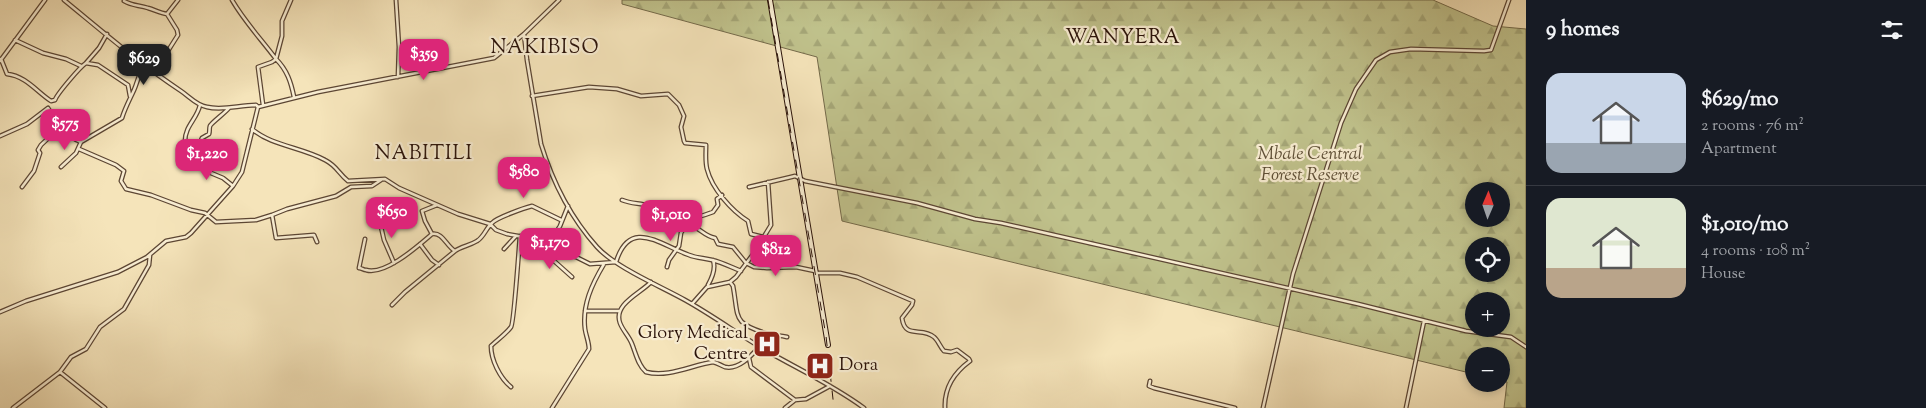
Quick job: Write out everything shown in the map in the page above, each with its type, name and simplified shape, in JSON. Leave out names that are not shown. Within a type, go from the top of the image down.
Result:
[{"type":"main road","points":[[770,0],[828,345]]},
{"type":"street","points":[[45,0],[1,60],[7,74],[21,78],[51,101],[56,100],[57,94],[99,48],[107,34]]},
{"type":"street","points":[[64,0],[154,73],[200,106],[208,108],[230,108],[242,105],[256,105],[258,107],[294,97],[494,58],[524,34],[559,0]]},
{"type":"street","points":[[167,14],[178,0]]},
{"type":"street","points":[[232,0],[242,16],[252,26],[276,59],[283,65],[291,81],[294,97]]},
{"type":"street","points":[[263,105],[258,67],[276,59],[282,36],[282,21],[291,0]]},
{"type":"street","points":[[396,0],[399,47],[398,77]]},
{"type":"street","points":[[1263,408],[1290,288],[1322,177],[1341,123],[1356,89],[1372,65],[1384,54],[1406,49],[1489,51],[1492,48],[1509,0]]},
{"type":"street","points":[[124,1],[132,5],[146,7],[159,13],[167,14]]},
{"type":"street","points":[[154,73],[178,35],[167,14]]},
{"type":"street","points":[[524,34],[532,96],[545,157],[568,206],[597,247],[616,262],[692,304],[864,408]]},
{"type":"street","points":[[15,40],[43,53],[66,58],[81,66]]},
{"type":"street","points":[[86,63],[98,65],[128,85],[131,97]]},
{"type":"street","points":[[61,167],[79,149],[81,142],[122,118],[135,88],[138,75],[145,66]]},
{"type":"street","points":[[532,96],[589,87],[616,89],[641,96],[668,94],[679,105],[684,116],[682,127],[685,143],[706,145],[707,171],[712,182],[735,212],[748,221],[752,234],[764,237]]},
{"type":"street","points":[[200,106],[184,138],[190,145],[202,147],[211,173],[233,186]]},
{"type":"street","points":[[0,312],[26,301],[110,275],[150,254],[166,241],[188,235],[233,186],[243,168],[258,107]]},
{"type":"street","points":[[0,136],[28,124],[48,108],[60,126],[75,140],[81,142]]},
{"type":"street","points":[[199,146],[202,138],[209,134],[213,122],[223,116],[230,108]]},
{"type":"street","points":[[22,187],[34,171],[40,152],[38,150],[41,145],[60,126]]},
{"type":"street","points":[[252,129],[265,139],[323,159],[338,169],[348,181],[382,179],[458,214],[490,224],[496,230],[535,239],[557,251],[590,264],[616,262]]},
{"type":"street","points":[[79,149],[116,165],[124,171],[121,181],[126,189],[151,195],[208,215],[217,222],[256,220],[287,209],[336,196],[351,188],[372,186],[382,179]]},
{"type":"street","points":[[749,187],[795,176],[799,180],[917,203],[975,219],[1001,223],[1259,283],[1290,288],[1477,334],[1511,337],[1526,347]]},
{"type":"street","points":[[707,287],[730,282],[741,271],[769,229],[772,219],[768,182]]},
{"type":"street","points":[[667,267],[669,260],[677,250],[681,232],[686,222],[713,212],[718,205],[716,199],[722,195]]},
{"type":"street","points":[[622,200],[650,206],[686,222],[703,231],[708,237],[715,238],[718,244],[733,247],[746,263],[762,268],[796,267],[820,275],[840,273],[857,277],[913,301],[902,318],[907,330],[927,333],[934,337],[944,351],[951,352],[957,350],[970,361],[955,374],[946,397],[945,408]]},
{"type":"street","points":[[432,234],[422,211],[437,205]]},
{"type":"street","points":[[392,305],[404,292],[455,252],[480,240],[490,224],[496,219],[532,206],[561,220]]},
{"type":"street","points":[[548,245],[560,226],[568,206]]},
{"type":"street","points":[[272,215],[276,238],[314,235],[317,242]]},
{"type":"street","points":[[379,218],[384,240],[394,263]]},
{"type":"street","points":[[365,239],[359,268],[371,270],[394,263],[408,255],[432,234],[437,233],[441,235],[455,252]]},
{"type":"street","points":[[504,249],[518,236]]},
{"type":"street","points":[[510,386],[501,377],[491,353],[491,346],[511,327],[514,320],[518,236]]},
{"type":"street","points":[[616,262],[618,253],[625,244],[635,238],[650,237],[690,256],[713,260],[741,271]]},
{"type":"street","points":[[420,244],[438,265]]},
{"type":"street","points":[[557,251],[553,260],[572,277]]},
{"type":"street","points":[[13,408],[60,372],[71,357],[90,345],[103,324],[124,308],[149,266],[150,254]]},
{"type":"street","points":[[692,304],[707,287],[714,271],[715,265],[713,260]]},
{"type":"street","points":[[552,408],[590,349],[585,327],[585,311],[594,281],[604,264]]},
{"type":"street","points":[[651,282],[620,311],[619,321],[621,327],[628,335],[639,363],[646,372],[682,370],[713,362],[731,367],[749,358],[760,346]]},
{"type":"street","points":[[730,282],[733,286],[740,321],[749,328],[787,337]]},
{"type":"street","points":[[585,311],[620,311]]},
{"type":"street","points":[[1406,408],[1424,321]]},
{"type":"street","points":[[749,358],[752,367],[795,400]]},
{"type":"street","points":[[60,372],[105,408]]},
{"type":"street","points":[[1150,381],[1149,386],[1154,388],[1235,408]]},
{"type":"street","points":[[785,408],[795,400],[806,399],[830,386]]},
{"type":"green space","name":"Mbale Central Forest Reserve","points":[[622,0],[1433,0],[1493,26],[1526,29],[1526,408],[1504,408],[1506,392],[1510,392],[1510,347],[1465,347],[1465,372],[842,221],[817,57],[622,4]]},
{"type":"railway","points":[[768,0],[826,336],[834,408]]},
{"type":"place","name":"Glory Medical Centre","points":[[767,344]]},
{"type":"place","name":"Dora","points":[[820,366]]},
{"type":"district","name":"WANYERA","points":[[1123,38]]},
{"type":"district","name":"NAKIBISO","points":[[545,48]]},
{"type":"district","name":"NABITILI","points":[[424,154]]}]
